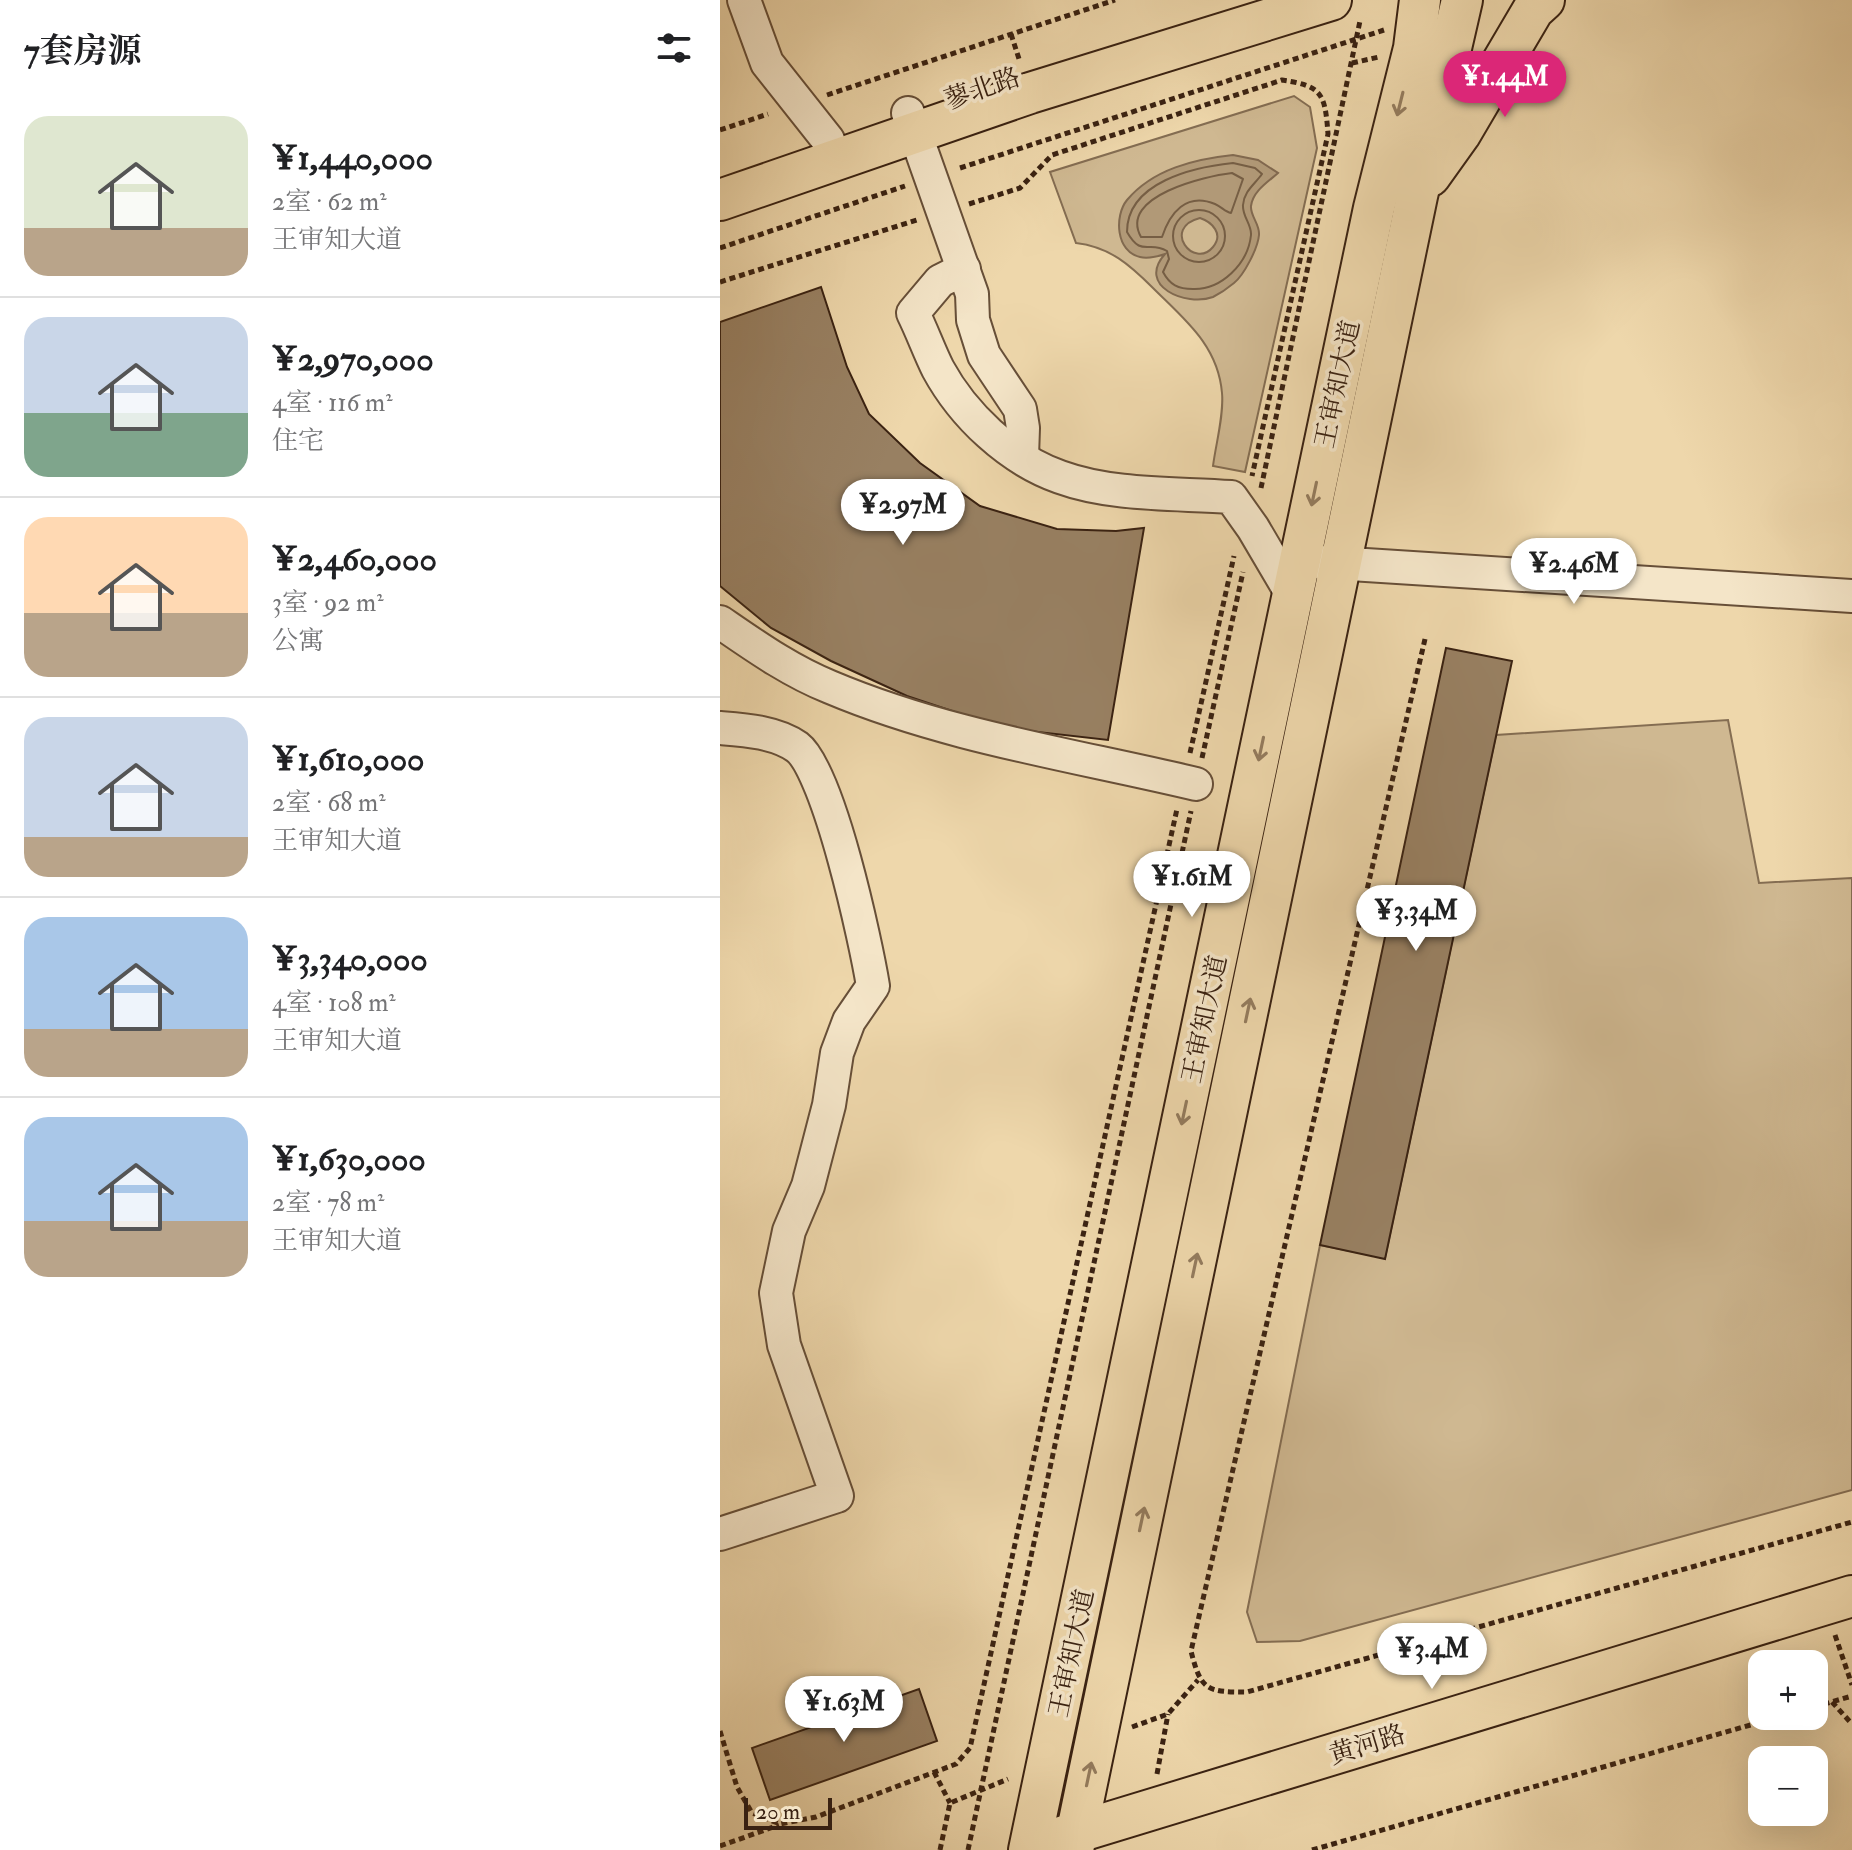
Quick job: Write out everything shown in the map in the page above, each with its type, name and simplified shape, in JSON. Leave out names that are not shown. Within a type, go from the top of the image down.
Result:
[{"type":"main road","name":"蓼北路","points":[[720,176],[828,140],[912,122],[1244,0]]},
{"type":"main road","points":[[1075,1841],[1417,196],[1462,0]]},
{"type":"main road","points":[[1417,196],[1460,134],[1533,10],[1544,0]]},
{"type":"main road","points":[[720,200],[912,122],[1346,6]]},
{"type":"main road","name":"王审知大道","points":[[1027,1849],[1374,208],[1414,48],[1419,9]]},
{"type":"main road","name":"黄河路","points":[[1027,1849],[1075,1841],[1838,1600]]},
{"type":"street","points":[[744,0],[767,63],[828,140]]},
{"type":"street","points":[[912,122],[972,294],[973,320],[984,355],[1020,409],[1022,457]]},
{"type":"street","points":[[964,269],[940,281],[913,313],[939,370],[975,421],[1022,457],[1059,477],[1103,487],[1231,497],[1296,578],[1340,563],[1852,596]]},
{"type":"street","points":[[720,622],[763,653],[844,692],[916,717],[1028,747],[1190,783]]},
{"type":"street","points":[[720,728],[758,732],[798,748],[820,781],[865,935],[873,986],[849,1021],[837,1053],[829,1105],[808,1186],[789,1231],[776,1293],[784,1345],[837,1496],[720,1534]]},
{"type":"path","points":[[720,130],[1115,0]]},
{"type":"path","points":[[720,1846],[780,1824],[816,1817],[956,1764],[970,1748],[1356,39],[1346,6]]},
{"type":"path","points":[[720,248],[1332,44],[1356,39],[1419,9]]},
{"type":"path","points":[[720,282],[1020,188],[1052,155],[1282,80],[1309,84],[1321,97],[1326,113],[1328,134],[968,1850]]},
{"type":"path","points":[[1425,639],[1191,1651],[1198,1680],[1214,1692],[1247,1692],[1852,1522]]},
{"type":"path","points":[[1838,1600],[1852,1685]]},
{"type":"path","points":[[1168,1714],[1198,1680]]},
{"type":"path","points":[[1828,1703],[1852,1696]]},
{"type":"path","points":[[1832,1702],[1852,1724]]},
{"type":"path","points":[[1312,1850],[1748,1726]]},
{"type":"path","points":[[720,1731],[737,1787],[752,1813],[780,1824]]},
{"type":"path","points":[[934,1772],[950,1803]]},
{"type":"shaded area","points":[[1294,96],[1310,107],[1317,148],[1245,472],[1213,466],[1222,393],[1219,376],[1207,347],[1187,322],[1127,265],[1099,248],[1076,243],[1050,172]]},
{"type":"shaded area","points":[[1728,720],[1759,883],[1852,878],[1852,1490],[1300,1641],[1257,1642],[1247,1612],[1320,1245],[1385,1258],[1496,735]]},
{"type":"water","points":[[1233,155],[1258,160],[1278,173],[1252,201],[1258,240],[1250,261],[1238,279],[1213,297],[1190,299],[1168,291],[1160,284],[1156,276],[1165,254],[1143,258],[1126,248],[1120,233],[1120,215],[1127,200],[1149,180],[1176,167]],"holes":[[[1200,218],[1215,229],[1217,238],[1213,247],[1197,254],[1185,245],[1183,230],[1189,223]]]},
{"type":"building","points":[[821,287],[847,367],[869,414],[920,463],[980,506],[1057,529],[1116,531],[1144,528],[1108,740],[1003,728],[907,696],[831,661],[771,628],[720,586],[720,322]]},
{"type":"building","points":[[1446,648],[1512,661],[1385,1259],[1320,1245]]},
{"type":"building","points":[[919,1689],[937,1741],[770,1800],[752,1748]]}]
